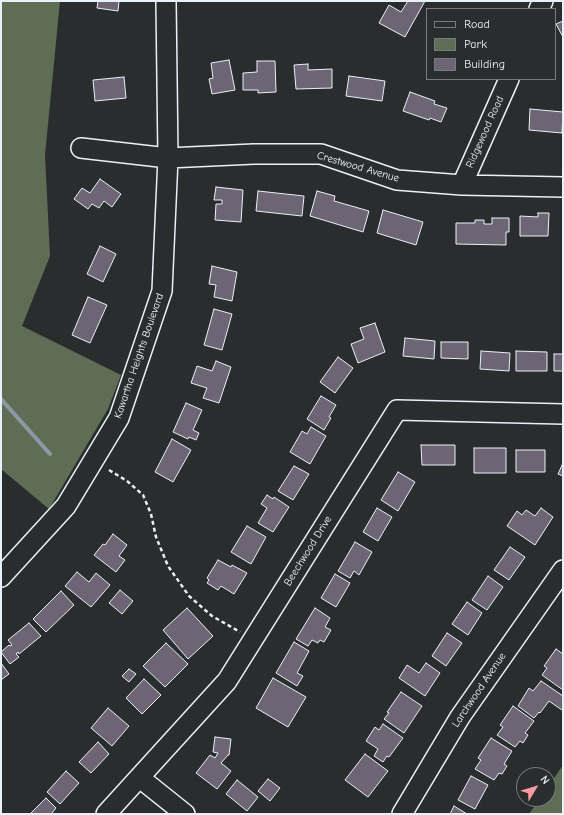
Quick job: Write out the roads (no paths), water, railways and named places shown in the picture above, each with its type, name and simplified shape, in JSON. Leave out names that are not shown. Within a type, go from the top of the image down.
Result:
[{"type":"street","name":"Kawartha Heights Boulevard","points":[[1,577],[66,506],[119,418],[162,291],[168,158],[166,1]]},
{"type":"street","name":"Ridgewood Road","points":[[462,185],[509,80]]},
{"type":"street","name":"Crestwood Avenue","points":[[81,148],[168,158],[254,154],[320,154],[397,180],[462,185],[563,187]]},
{"type":"street","name":"Beechwood Drive","points":[[106,814],[227,681],[397,410],[563,414]]},
{"type":"street","name":"Larchwood Avenue","points":[[402,814],[460,717],[563,570]]},
{"type":"street","points":[[140,778],[185,814]]},
{"type":"waterway","points":[[1,399],[50,454]]}]
